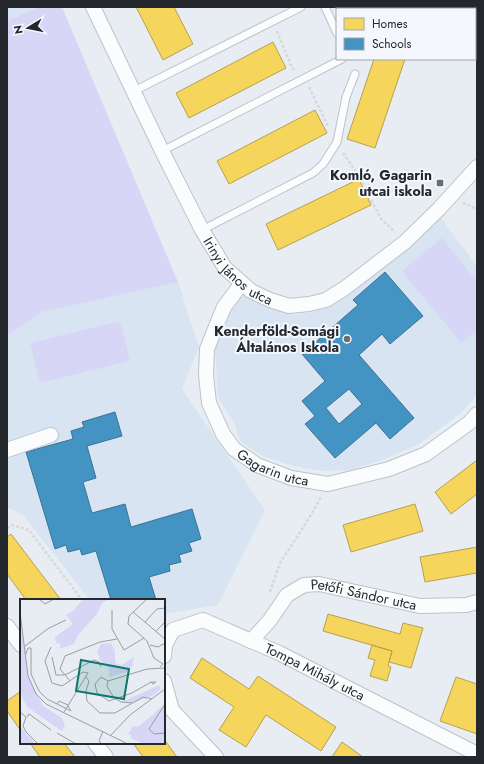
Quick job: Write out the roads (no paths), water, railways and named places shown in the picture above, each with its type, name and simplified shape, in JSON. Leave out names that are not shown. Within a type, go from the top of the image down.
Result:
[{"type":"street","name":"Irinyi János utca","points":[[93,7],[162,151],[202,230],[225,268],[251,291],[270,300],[289,306],[308,304],[326,300],[345,288],[406,242],[439,209],[477,166]]},
{"type":"street","name":"Gagarin utca","points":[[242,283],[224,307],[207,349],[206,375],[209,403],[223,434],[234,449],[257,465],[291,478],[328,484],[389,469],[426,454],[469,424],[477,414]]},
{"type":"street","points":[[7,450],[51,435]]},
{"type":"street","name":"Petőfi Sándor utca","points":[[251,641],[270,620],[287,595],[304,585],[319,584],[420,606],[466,605],[477,602]]},
{"type":"street","name":"Tompa Mihály utca","points":[[165,645],[173,630],[203,620],[279,653],[477,754]]},
{"type":"street","points":[[7,626],[20,644]]},
{"type":"street","points":[[165,685],[172,710],[216,757]]},
{"type":"street","points":[[96,744],[106,757]]},
{"type":"lane","points":[[134,91],[301,7]]},
{"type":"lane","points":[[325,7],[336,31]]},
{"type":"lane","points":[[162,151],[340,60]]},
{"type":"lane","points":[[202,230],[313,173],[323,164],[337,142],[346,97],[355,74]]},
{"type":"place","name":"Komló, Gagarin utcai iskola","points":[[440,183]]},
{"type":"place","name":"Kenderföld-Somági Általános Iskola","points":[[347,339]]}]
